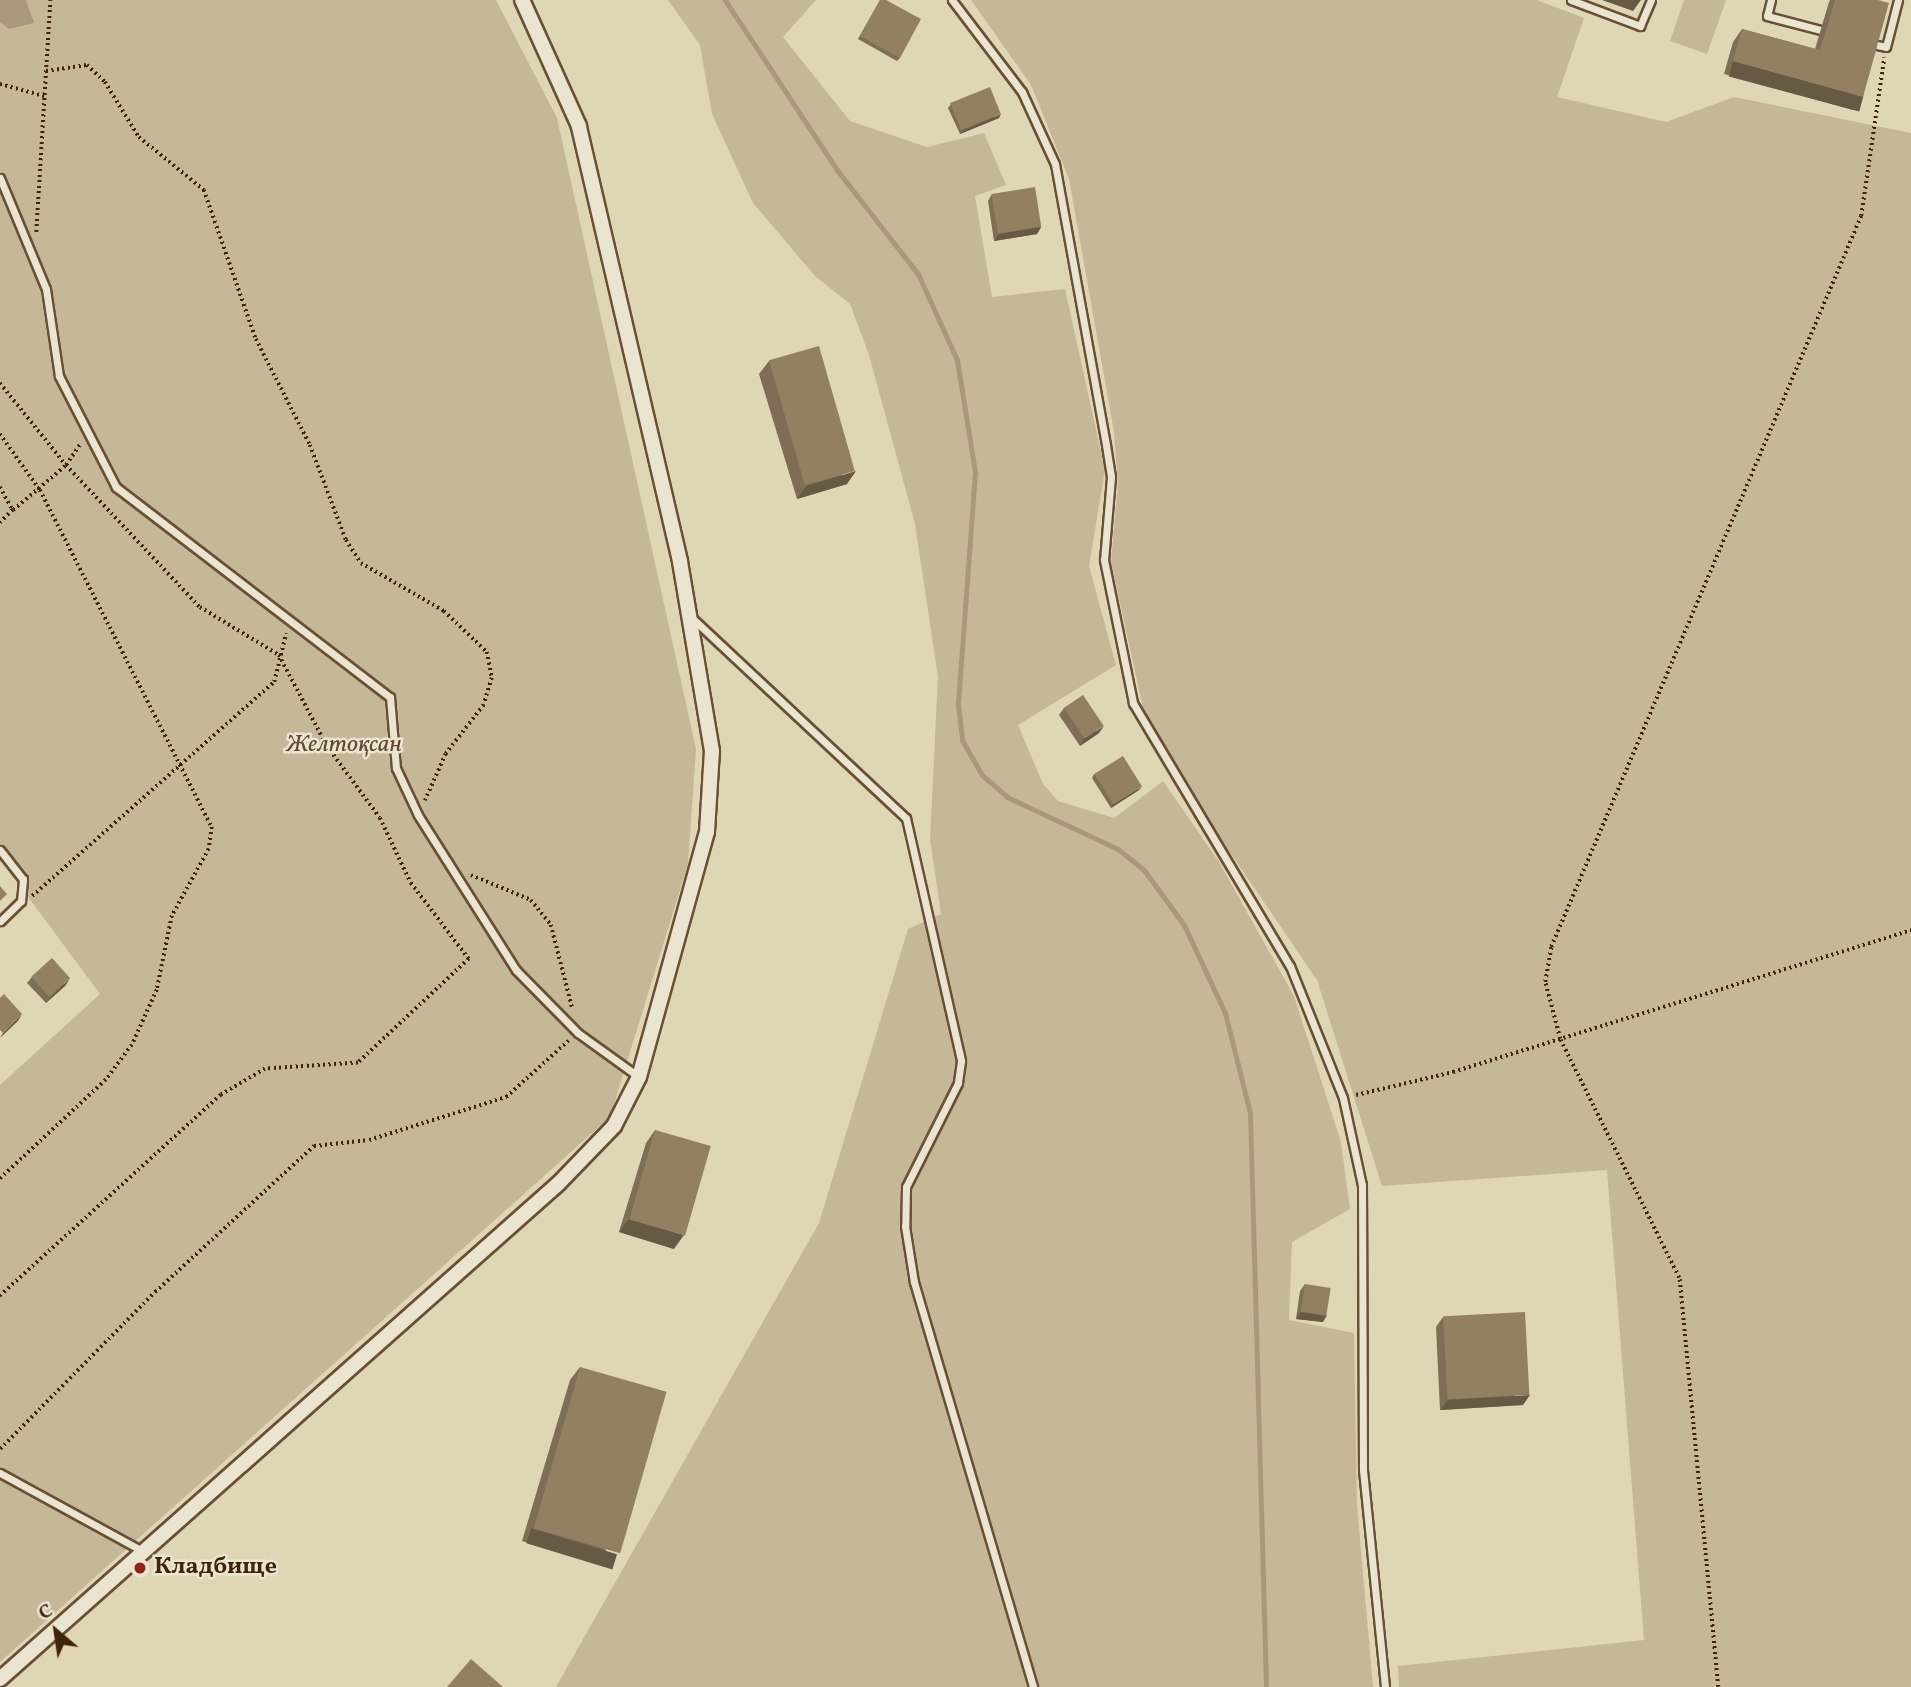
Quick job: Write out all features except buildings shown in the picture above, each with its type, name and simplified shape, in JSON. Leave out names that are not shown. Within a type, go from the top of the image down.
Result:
[{"type":"street","points":[[0,1679],[559,1184],[614,1126],[639,1077],[707,832],[712,751],[688,614],[579,126],[522,0]]},
{"type":"lane","points":[[952,0],[1023,92],[1055,164],[1108,455],[1104,560],[1133,703],[1290,966],[1343,1098],[1362,1185],[1363,1470],[1385,1687]]},
{"type":"lane","points":[[1571,0],[1640,26],[1651,0]]},
{"type":"lane","points":[[1771,0],[1767,16],[1821,30]]},
{"type":"lane","points":[[1872,44],[1886,47],[1898,0]]},
{"type":"lane","points":[[0,178],[34,259],[59,376],[85,436],[116,487],[390,697],[397,768],[418,815],[516,970],[578,1033],[639,1077]]},
{"type":"lane","points":[[688,614],[906,818],[961,1061],[958,1083],[906,1187],[905,1226],[914,1282],[1033,1687]]},
{"type":"lane","points":[[0,849],[23,879],[21,901],[0,920]]},
{"type":"lane","points":[[0,1473],[144,1552]]},
{"type":"path","points":[[34,259],[50,0]]},
{"type":"path","points":[[1718,1687],[1679,1278],[1560,1039],[1547,1007],[1551,947],[1861,216],[1886,47]]},
{"type":"path","points":[[46,71],[87,65],[105,82],[139,137],[204,190],[256,339],[310,445],[346,540],[361,563],[444,611],[487,652],[492,678],[484,705],[446,754],[418,815]]},
{"type":"path","points":[[0,84],[44,96]]},
{"type":"path","points":[[0,383],[65,465],[200,607],[279,654],[327,746],[380,818],[411,883],[469,959],[358,1063],[265,1069],[221,1095],[0,1296]]},
{"type":"path","points":[[0,434],[40,490],[142,697],[184,763],[212,827],[209,849],[172,916],[157,990],[132,1045],[106,1080],[0,1179]]},
{"type":"path","points":[[0,523],[65,465],[85,436]]},
{"type":"path","points":[[0,487],[13,510]]},
{"type":"path","points":[[21,901],[47,889],[274,681],[290,619]]},
{"type":"path","points":[[0,1449],[155,1292],[314,1146],[369,1140],[506,1097],[578,1033],[551,925],[531,900],[452,869]]},
{"type":"path","points":[[1343,1098],[1560,1039],[1911,930]]},
{"type":"green space","name":"Желтоқсан","points":[[0,0],[496,0],[557,118],[696,749],[688,864],[610,1117],[0,1662],[0,1085],[100,994],[0,859]]},
{"type":"green space","points":[[668,0],[816,0],[783,37],[850,121],[927,147],[984,133],[1006,185],[975,196],[992,297],[1065,289],[1105,470],[1089,566],[1116,665],[1018,725],[1043,784],[1058,801],[1114,818],[1163,781],[1219,862],[1294,996],[1341,1142],[1350,1209],[1292,1242],[1289,1320],[1354,1333],[1357,1504],[1373,1687],[556,1687],[819,1223],[908,929],[941,914],[930,839],[938,677],[915,524],[869,355],[850,304],[815,276],[753,203],[712,114],[700,45]]},
{"type":"green space","points":[[971,0],[1537,0],[1584,18],[1557,97],[1666,122],[1734,97],[1911,133],[1911,1687],[1399,1687],[1398,1666],[1644,1640],[1607,1170],[1382,1186],[1317,980],[1159,748],[1143,708],[1111,562],[1118,484],[1114,432],[1069,179],[1031,85]]},
{"type":"green space","points":[[1684,0],[1726,0],[1707,54],[1670,41]]},
{"type":"shaded area","points":[[0,0],[26,0],[34,23],[9,29],[0,22]]},
{"type":"waterway","points":[[725,0],[837,170],[918,274],[957,360],[975,472],[958,705],[962,740],[982,775],[1007,797],[1118,849],[1144,870],[1184,925],[1225,1013],[1250,1113],[1266,1687]]},
{"type":"place","name":"Кладбище","points":[[140,1568]]}]
